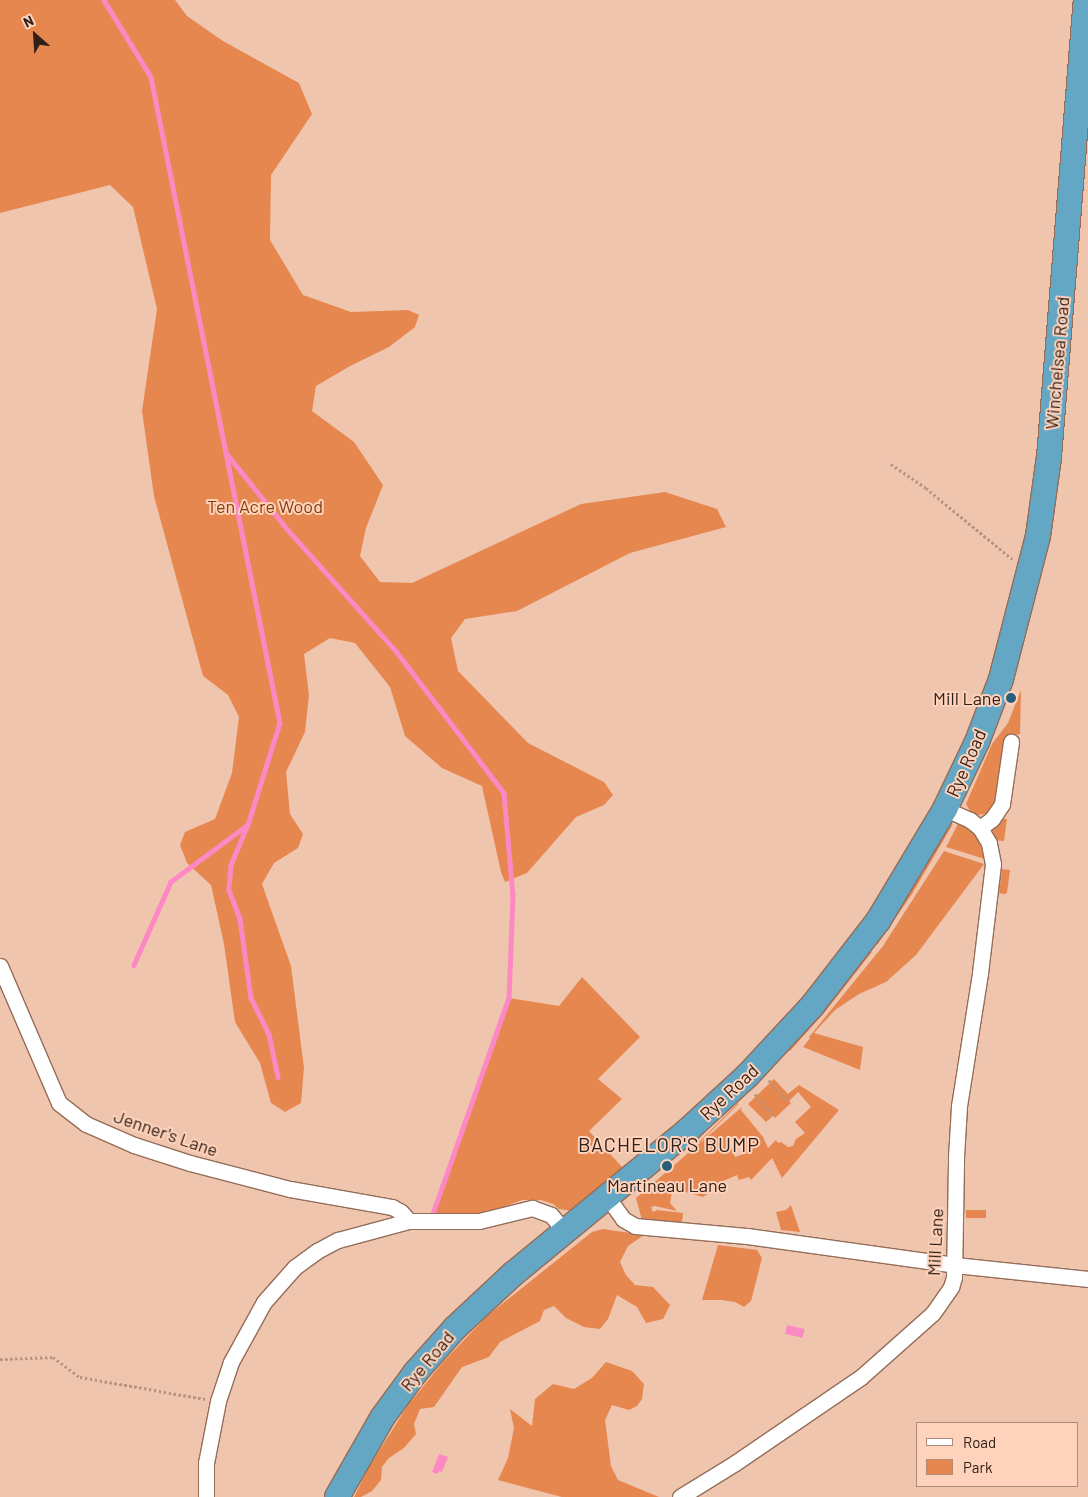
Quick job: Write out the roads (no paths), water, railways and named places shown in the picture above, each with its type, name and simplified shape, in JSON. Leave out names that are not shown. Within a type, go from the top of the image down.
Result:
[{"type":"highway","name":"Winchelsea Road","points":[[986,718],[1010,653],[1031,568],[1049,457],[1086,0]]},
{"type":"highway","name":"Rye Road","points":[[337,1497],[382,1418],[415,1373],[455,1328],[489,1296],[608,1198],[732,1091],[812,1006],[878,921],[946,809],[986,718]]},
{"type":"street","name":"Rye Road","points":[[946,809],[970,820],[980,828],[992,819],[1002,804],[1012,742]]},
{"type":"street","name":"Mill Lane","points":[[680,1497],[735,1464],[862,1377],[934,1312],[951,1287],[955,1265],[956,1157],[959,1106],[981,963],[993,864],[989,843],[980,828]]},
{"type":"street","name":"Jenner's Lane","points":[[0,966],[59,1103],[86,1124],[134,1145],[190,1163],[290,1189],[392,1207],[401,1212],[409,1221]]},
{"type":"street","points":[[608,1198],[623,1219],[635,1226],[747,1236],[955,1265],[1088,1279]]},
{"type":"street","points":[[206,1497],[206,1463],[218,1401],[231,1362],[253,1320],[276,1286],[295,1266],[338,1240],[409,1221],[479,1220],[532,1208],[544,1210],[551,1215],[566,1233]]},
{"type":"waterway","points":[[104,0],[151,77],[280,723],[248,825],[171,882],[134,965]]},
{"type":"waterway","points":[[227,454],[287,529],[396,651],[504,793],[513,896],[509,998],[432,1217]]},
{"type":"waterway","points":[[247,827],[231,865],[229,890],[240,919],[251,998],[269,1034],[278,1077]]},
{"type":"place","name":"Mill Lane","points":[[1011,698]]},
{"type":"place","name":"Martineau Lane","points":[[667,1166]]},
{"type":"district","name":"BACHELOR'S BUMP","points":[[669,1144]]},
{"type":"park label","name":"Ten Acre Wood","points":[[265,506]]}]
